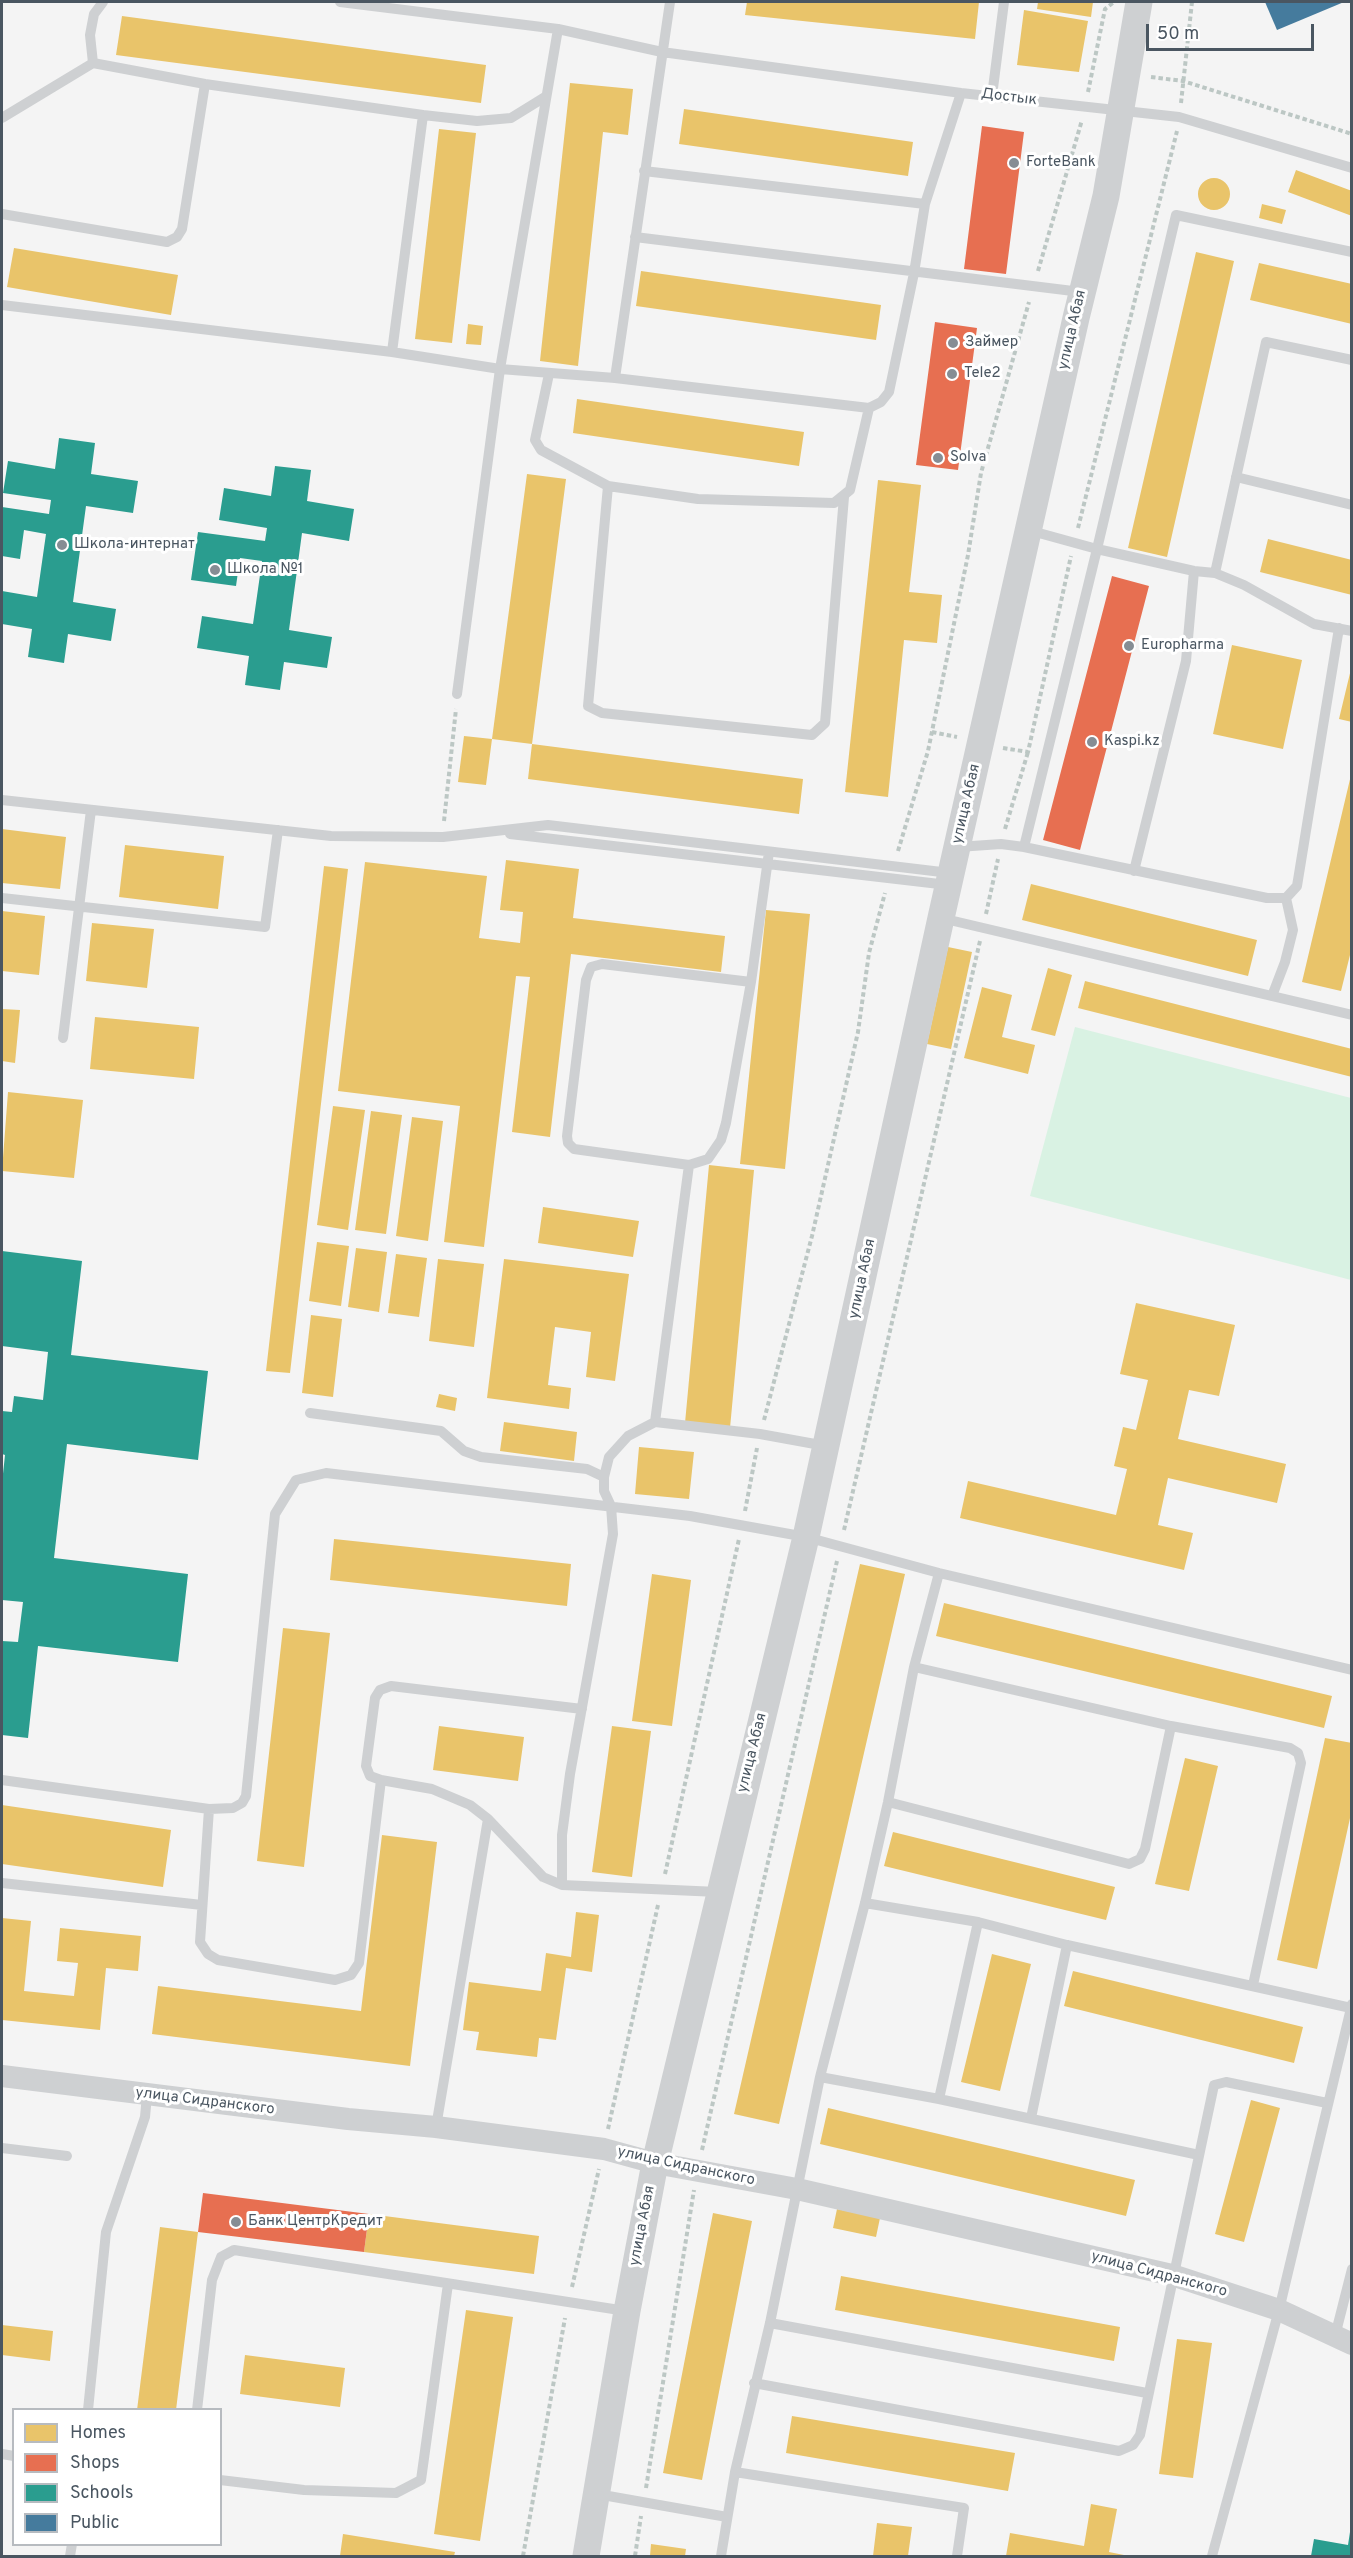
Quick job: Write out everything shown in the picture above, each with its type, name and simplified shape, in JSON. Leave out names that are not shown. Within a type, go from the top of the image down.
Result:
[{"type":"street","name":"улица Абая","points":[[586,2556],[627,2311],[655,2163],[806,1537],[941,918],[1082,292],[1106,196],[1139,2]]},
{"type":"street","name":"улица Сидранского","points":[[2,2076],[603,2149],[655,2163],[797,2189],[1172,2275],[1279,2310],[1343,2340]]},
{"type":"lane","points":[[93,63],[90,35],[94,14],[103,2]]},
{"type":"lane","name":"Достык","points":[[340,2],[558,29],[662,52],[961,93],[1179,117],[1352,168]]},
{"type":"lane","points":[[615,378],[670,2]]},
{"type":"lane","points":[[992,96],[1004,2]]},
{"type":"lane","points":[[457,693],[500,369],[544,97],[558,29]]},
{"type":"lane","points":[[2,118],[93,63],[205,84],[477,121],[512,118],[544,97]]},
{"type":"lane","points":[[2,214],[167,242],[177,237],[182,229],[205,84]]},
{"type":"lane","points":[[2,305],[392,352],[500,369],[615,378],[869,408],[881,402],[889,392],[914,273],[925,204],[961,93]]},
{"type":"lane","points":[[392,352],[423,114]]},
{"type":"lane","points":[[644,171],[925,204]]},
{"type":"lane","points":[[1024,848],[1176,214],[1352,252]]},
{"type":"lane","points":[[635,237],[1082,292]]},
{"type":"lane","points":[[1215,573],[1266,342],[1352,360]]},
{"type":"lane","points":[[549,374],[535,440],[537,446],[608,486],[654,494],[742,502],[834,503],[850,490],[869,408]]},
{"type":"lane","points":[[1236,477],[1352,505]]},
{"type":"lane","points":[[608,486],[588,706],[602,713],[812,735],[825,723],[844,497]]},
{"type":"lane","points":[[1028,530],[1074,544],[1194,571],[1215,573],[1244,585],[1314,624],[1352,631]]},
{"type":"lane","points":[[1134,870],[1186,661],[1194,571]]},
{"type":"lane","points":[[498,832],[889,878],[953,869],[1001,844],[1267,898],[1286,898],[1297,886],[1339,628]]},
{"type":"lane","points":[[2,800],[331,836],[443,837],[548,825],[894,866],[953,869]]},
{"type":"lane","points":[[63,1038],[91,810]]},
{"type":"lane","points":[[2,898],[265,927],[278,830]]},
{"type":"lane","points":[[751,982],[602,964],[591,967],[585,991],[568,1143],[574,1149],[688,1165],[708,1159],[721,1140],[751,982],[769,852]]},
{"type":"lane","points":[[1272,996],[1288,954],[1293,930],[1286,898]]},
{"type":"lane","points":[[941,918],[1352,1015]]},
{"type":"lane","points":[[655,1422],[688,1165]]},
{"type":"lane","points":[[310,1413],[441,1431],[464,1451],[481,1456],[587,1469],[603,1477]]},
{"type":"lane","points":[[562,1885],[562,1835],[613,1534],[611,1506],[603,1491],[603,1477],[609,1456],[628,1436],[655,1422],[760,1434],[826,1446]]},
{"type":"lane","points":[[2,1780],[209,1809],[234,1808],[246,1796],[275,1514],[296,1480],[326,1473],[611,1506],[806,1537],[939,1573],[1352,1670]]},
{"type":"lane","points":[[721,2556],[735,2472],[754,2383],[770,2323],[820,2077],[865,1903],[888,1802],[914,1667],[939,1573]]},
{"type":"lane","points":[[914,1667],[1171,1726],[1290,1748],[1298,1753],[1301,1763],[1253,1985]]},
{"type":"lane","points":[[582,1709],[392,1686],[380,1690],[375,1698],[366,1766],[370,1776],[432,1789],[470,1805],[488,1820],[543,1878],[562,1885],[719,1892]]},
{"type":"lane","points":[[888,1802],[1129,1864],[1140,1858],[1146,1849],[1171,1726]]},
{"type":"lane","points":[[209,1809],[200,1942],[208,1954],[218,1960],[335,1980],[351,1975],[359,1963],[381,1780]]},
{"type":"lane","points":[[436,2127],[488,1820]]},
{"type":"lane","points":[[2,1883],[202,1905]]},
{"type":"lane","points":[[865,1903],[978,1922],[1067,1945],[1351,2006],[1279,2310],[1212,2556]]},
{"type":"lane","points":[[939,2099],[978,1922]]},
{"type":"lane","points":[[1031,2118],[1067,1945]]},
{"type":"lane","points":[[820,2077],[939,2099],[1199,2155]]},
{"type":"lane","points":[[754,2383],[1119,2451],[1133,2445],[1140,2434],[1147,2392],[1214,2085],[1226,2082],[1327,2103]]},
{"type":"lane","points":[[88,2408],[106,2232],[146,2117],[147,2095]]},
{"type":"lane","points":[[2,2148],[67,2156]]},
{"type":"lane","points":[[197,2408],[212,2280],[221,2257],[234,2250],[568,2304],[627,2311]]},
{"type":"lane","points":[[1343,2340],[1352,2269]]},
{"type":"lane","points":[[222,2480],[304,2490],[396,2493],[421,2480],[448,2284]]},
{"type":"lane","points":[[770,2323],[1147,2392]]},
{"type":"lane","points":[[735,2472],[964,2508],[957,2556]]},
{"type":"lane","points":[[597,2494],[727,2517]]},
{"type":"path","points":[[894,866],[932,732],[968,555],[981,473],[1085,107],[1105,9],[1114,2]]},
{"type":"path","points":[[635,2556],[697,2170],[1001,844],[1028,752],[1074,544],[1179,117],[1192,2]]},
{"type":"path","points":[[1093,70],[1183,81],[1352,134]]},
{"type":"path","points":[[443,837],[457,693]]},
{"type":"path","points":[[932,732],[1028,752]]},
{"type":"path","points":[[523,2556],[568,2304],[743,1526],[760,1434],[812,1236],[858,1032],[868,953],[889,878]]},
{"type":"green space","points":[[1075,1027],[1351,1098],[1351,1280],[1030,1196]]},
{"type":"building: Homes","points":[[747,2],[979,2],[975,39],[745,15]]},
{"type":"building: Homes","points":[[1038,2],[1093,2],[1091,17],[1037,9]]},
{"type":"building: Homes","points":[[1024,10],[1088,21],[1079,72],[1017,65]]},
{"type":"building: Homes","points":[[122,16],[486,65],[481,103],[116,55]]},
{"type":"building: Homes","points":[[570,83],[633,89],[628,135],[603,132],[578,366],[540,361]]},
{"type":"building: Homes","points":[[684,109],[913,142],[908,176],[679,144]]},
{"type":"building: Homes","points":[[439,129],[476,133],[452,343],[415,339]]},
{"type":"building: Homes","points":[[1296,170],[1352,191],[1352,216],[1288,192]]},
{"type":"building: Homes","points":[[1214,178],[1226,182],[1230,194],[1226,206],[1214,210],[1202,206],[1198,194],[1202,182]]},
{"type":"building: Homes","points":[[1262,204],[1286,210],[1282,224],[1259,218]]},
{"type":"building: Homes","points":[[14,248],[178,275],[171,315],[7,287]]},
{"type":"building: Homes","points":[[1196,252],[1234,261],[1167,557],[1128,548]]},
{"type":"building: Homes","points":[[1259,263],[1352,284],[1352,324],[1250,300]]},
{"type":"building: Homes","points":[[641,271],[881,305],[876,340],[636,306]]},
{"type":"building: Homes","points":[[468,324],[483,326],[481,345],[466,344]]},
{"type":"building: Homes","points":[[577,399],[804,432],[799,466],[573,433]]},
{"type":"building: Homes","points":[[527,474],[566,479],[532,744],[492,739]]},
{"type":"building: Homes","points":[[878,480],[921,485],[909,592],[942,595],[937,643],[904,640],[888,797],[845,792]]},
{"type":"building: Homes","points":[[1268,539],[1352,560],[1352,595],[1260,572]]},
{"type":"building: Homes","points":[[1232,645],[1302,660],[1283,749],[1213,734]]},
{"type":"building: Homes","points":[[1352,669],[1352,722],[1339,719]]},
{"type":"building: Homes","points":[[464,736],[492,739],[486,785],[458,782]]},
{"type":"building: Homes","points":[[532,744],[803,779],[799,814],[528,779]]},
{"type":"building: Homes","points":[[1351,775],[1352,947],[1341,991],[1302,982]]},
{"type":"building: Homes","points":[[2,829],[66,837],[60,889],[2,883]]},
{"type":"building: Homes","points":[[125,845],[224,856],[218,909],[119,897]]},
{"type":"building: Homes","points":[[506,860],[579,869],[573,918],[725,936],[721,972],[571,954],[550,1137],[512,1132],[530,977],[516,976],[484,1247],[444,1242],[460,1106],[338,1091],[365,862],[487,876],[479,938],[520,943],[523,912],[500,910]]},
{"type":"building: Homes","points":[[324,866],[348,869],[290,1373],[266,1371]]},
{"type":"building: Homes","points":[[1031,884],[1257,940],[1248,976],[1022,920]]},
{"type":"building: Homes","points":[[766,910],[810,914],[785,1169],[740,1164]]},
{"type":"building: Homes","points":[[2,911],[45,916],[39,975],[2,971]]},
{"type":"building: Homes","points":[[92,923],[154,929],[147,988],[86,981]]},
{"type":"building: Homes","points":[[948,947],[972,952],[951,1049],[927,1044]]},
{"type":"building: Homes","points":[[1048,968],[1072,975],[1055,1036],[1031,1030]]},
{"type":"building: Homes","points":[[1085,981],[1352,1049],[1352,1077],[1078,1008]]},
{"type":"building: Homes","points":[[982,987],[1012,995],[1002,1037],[1035,1045],[1028,1074],[964,1058]]},
{"type":"building: Homes","points":[[2,1009],[20,1010],[15,1063],[2,1061]]},
{"type":"building: Homes","points":[[95,1017],[199,1027],[194,1079],[90,1069]]},
{"type":"building: Homes","points":[[8,1092],[83,1100],[74,1178],[2,1171]]},
{"type":"building: Homes","points":[[333,1106],[365,1110],[348,1230],[317,1225]]},
{"type":"building: Homes","points":[[371,1111],[402,1115],[386,1234],[355,1230]]},
{"type":"building: Homes","points":[[412,1117],[443,1121],[428,1241],[396,1236]]},
{"type":"building: Homes","points":[[709,1165],[754,1170],[730,1428],[685,1423]]},
{"type":"building: Homes","points":[[543,1207],[639,1221],[633,1257],[538,1243]]},
{"type":"building: Homes","points":[[317,1242],[349,1246],[341,1306],[309,1301]]},
{"type":"building: Homes","points":[[356,1248],[387,1252],[379,1312],[348,1307]]},
{"type":"building: Homes","points":[[396,1254],[427,1258],[419,1317],[388,1313]]},
{"type":"building: Homes","points":[[438,1259],[484,1264],[474,1347],[429,1341]]},
{"type":"building: Homes","points":[[504,1259],[629,1274],[615,1381],[586,1377],[591,1332],[555,1327],[548,1385],[571,1388],[569,1409],[487,1398]]},
{"type":"building: Homes","points":[[1136,1303],[1235,1325],[1219,1396],[1189,1390],[1178,1439],[1286,1464],[1277,1503],[1168,1478],[1158,1525],[1193,1533],[1184,1570],[960,1518],[968,1481],[1116,1515],[1127,1469],[1114,1466],[1123,1427],[1136,1430],[1148,1380],[1120,1374]]},
{"type":"building: Homes","points":[[311,1315],[342,1319],[333,1397],[302,1393]]},
{"type":"building: Homes","points":[[439,1394],[457,1398],[455,1411],[436,1407]]},
{"type":"building: Homes","points":[[504,1422],[577,1432],[574,1461],[500,1451]]},
{"type":"building: Homes","points":[[639,1447],[694,1452],[689,1499],[635,1494]]},
{"type":"building: Homes","points":[[334,1539],[571,1564],[567,1606],[330,1580]]},
{"type":"building: Homes","points":[[860,1564],[905,1574],[779,2124],[734,2114]]},
{"type":"building: Homes","points":[[652,1574],[691,1580],[672,1726],[632,1721]]},
{"type":"building: Homes","points":[[944,1603],[1332,1696],[1324,1728],[936,1636]]},
{"type":"building: Homes","points":[[283,1628],[330,1633],[304,1867],[257,1861]]},
{"type":"building: Homes","points":[[439,1726],[524,1737],[518,1781],[433,1770]]},
{"type":"building: Homes","points":[[612,1726],[651,1731],[632,1877],[592,1872]]},
{"type":"building: Homes","points":[[1325,1738],[1352,1743],[1352,1809],[1317,1969],[1277,1960]]},
{"type":"building: Homes","points":[[1185,1758],[1218,1766],[1189,1891],[1155,1884]]},
{"type":"building: Homes","points":[[2,1805],[171,1830],[163,1887],[2,1864]]},
{"type":"building: Homes","points":[[893,1832],[1115,1887],[1106,1920],[884,1866]]},
{"type":"building: Homes","points":[[382,1835],[437,1842],[410,2066],[152,2034],[158,1986],[361,2011]]},
{"type":"building: Homes","points":[[576,1912],[599,1915],[592,1972],[566,1968],[556,2040],[539,2038],[537,2057],[476,2050],[479,2032],[463,2030],[469,1982],[541,1991],[546,1953],[571,1957]]},
{"type":"building: Homes","points":[[2,1918],[31,1921],[24,1991],[74,1996],[78,1963],[57,1961],[60,1928],[141,1936],[138,1971],[106,1968],[100,2030],[2,2020]]},
{"type":"building: Homes","points":[[992,1954],[1031,1964],[1000,2091],[961,2082]]},
{"type":"building: Homes","points":[[1073,1971],[1303,2027],[1294,2063],[1064,2006]]},
{"type":"building: Homes","points":[[1251,2100],[1280,2108],[1244,2242],[1215,2234]]},
{"type":"building: Homes","points":[[828,2108],[1135,2180],[1126,2216],[820,2144]]},
{"type":"building: Homes","points":[[837,2209],[880,2218],[876,2237],[833,2228]]},
{"type":"building: Homes","points":[[713,2213],[752,2221],[702,2480],[663,2473]]},
{"type":"building: Homes","points":[[369,2214],[539,2236],[534,2274],[364,2252]]},
{"type":"building: Homes","points":[[160,2227],[198,2232],[176,2408],[137,2408]]},
{"type":"building: Homes","points":[[841,2276],[1120,2327],[1114,2361],[835,2310]]},
{"type":"building: Homes","points":[[466,2310],[513,2317],[480,2541],[434,2534]]},
{"type":"building: Homes","points":[[2,2325],[53,2331],[50,2361],[2,2355]]},
{"type":"building: Homes","points":[[1177,2339],[1212,2343],[1193,2478],[1159,2474]]},
{"type":"building: Homes","points":[[245,2355],[345,2368],[340,2407],[240,2394]]},
{"type":"building: Homes","points":[[792,2416],[1015,2453],[1008,2491],[786,2453]]},
{"type":"building: Homes","points":[[1091,2504],[1117,2509],[1109,2552],[1129,2556],[1006,2556],[1010,2533],[1084,2546]]},
{"type":"building: Homes","points":[[877,2523],[912,2527],[908,2556],[873,2556]]},
{"type":"building: Homes","points":[[343,2534],[455,2552],[454,2556],[340,2556]]},
{"type":"building: Homes","points":[[651,2544],[686,2549],[685,2556],[650,2556]]},
{"type":"building: Shops","points":[[982,126],[1024,132],[1006,274],[964,269]]},
{"type":"building: Shops","points":[[935,322],[977,328],[958,470],[916,465]]},
{"type":"building: Shops","points":[[1112,576],[1149,586],[1080,850],[1043,840]]},
{"type":"building: Shops","points":[[203,2193],[369,2214],[364,2252],[198,2232]]},
{"type":"building: Schools","name":"Школа-интернат","points":[[59,438],[95,443],[91,474],[138,481],[133,513],[86,506],[73,602],[116,609],[111,641],[68,634],[64,663],[28,657],[32,629],[2,624],[2,591],[37,597],[46,534],[24,530],[20,559],[2,556],[2,507],[49,514],[51,500],[3,493],[8,461],[55,469]]},
{"type":"building: Schools","name":"Школа №1","points":[[275,466],[311,470],[307,501],[354,509],[349,541],[302,533],[289,630],[332,637],[327,668],[284,662],[280,690],[245,685],[249,656],[197,648],[202,616],[253,624],[262,561],[240,558],[236,586],[191,580],[198,532],[265,541],[267,528],[219,520],[224,488],[271,496]]},
{"type":"building: Schools","points":[[2,1251],[82,1261],[71,1355],[208,1371],[198,1460],[67,1444],[54,1558],[188,1574],[178,1662],[38,1646],[28,1738],[2,1735],[2,1641],[18,1642],[23,1602],[2,1600],[2,1483],[5,1455],[2,1454],[2,1411],[12,1412],[14,1396],[43,1400],[48,1352],[2,1346]]},
{"type":"building: Schools","points":[[1350,2532],[1352,2556],[1311,2556],[1314,2539],[1348,2545]]},
{"type":"building: Public","points":[[1265,2],[1344,2],[1277,30]]},
{"type":"place","name":"ForteBank","points":[[1014,163]]},
{"type":"place","name":"Займер","points":[[953,343]]},
{"type":"place","name":"Tele2","points":[[952,374]]},
{"type":"place","name":"Solva","points":[[938,458]]},
{"type":"place","name":"Школа-интернат","points":[[62,545]]},
{"type":"place","name":"Школа №1","points":[[215,570]]},
{"type":"place","name":"Europharma","points":[[1129,646]]},
{"type":"place","name":"Kaspi.kz","points":[[1092,742]]},
{"type":"place","name":"Банк ЦентрКредит","points":[[236,2222]]}]
